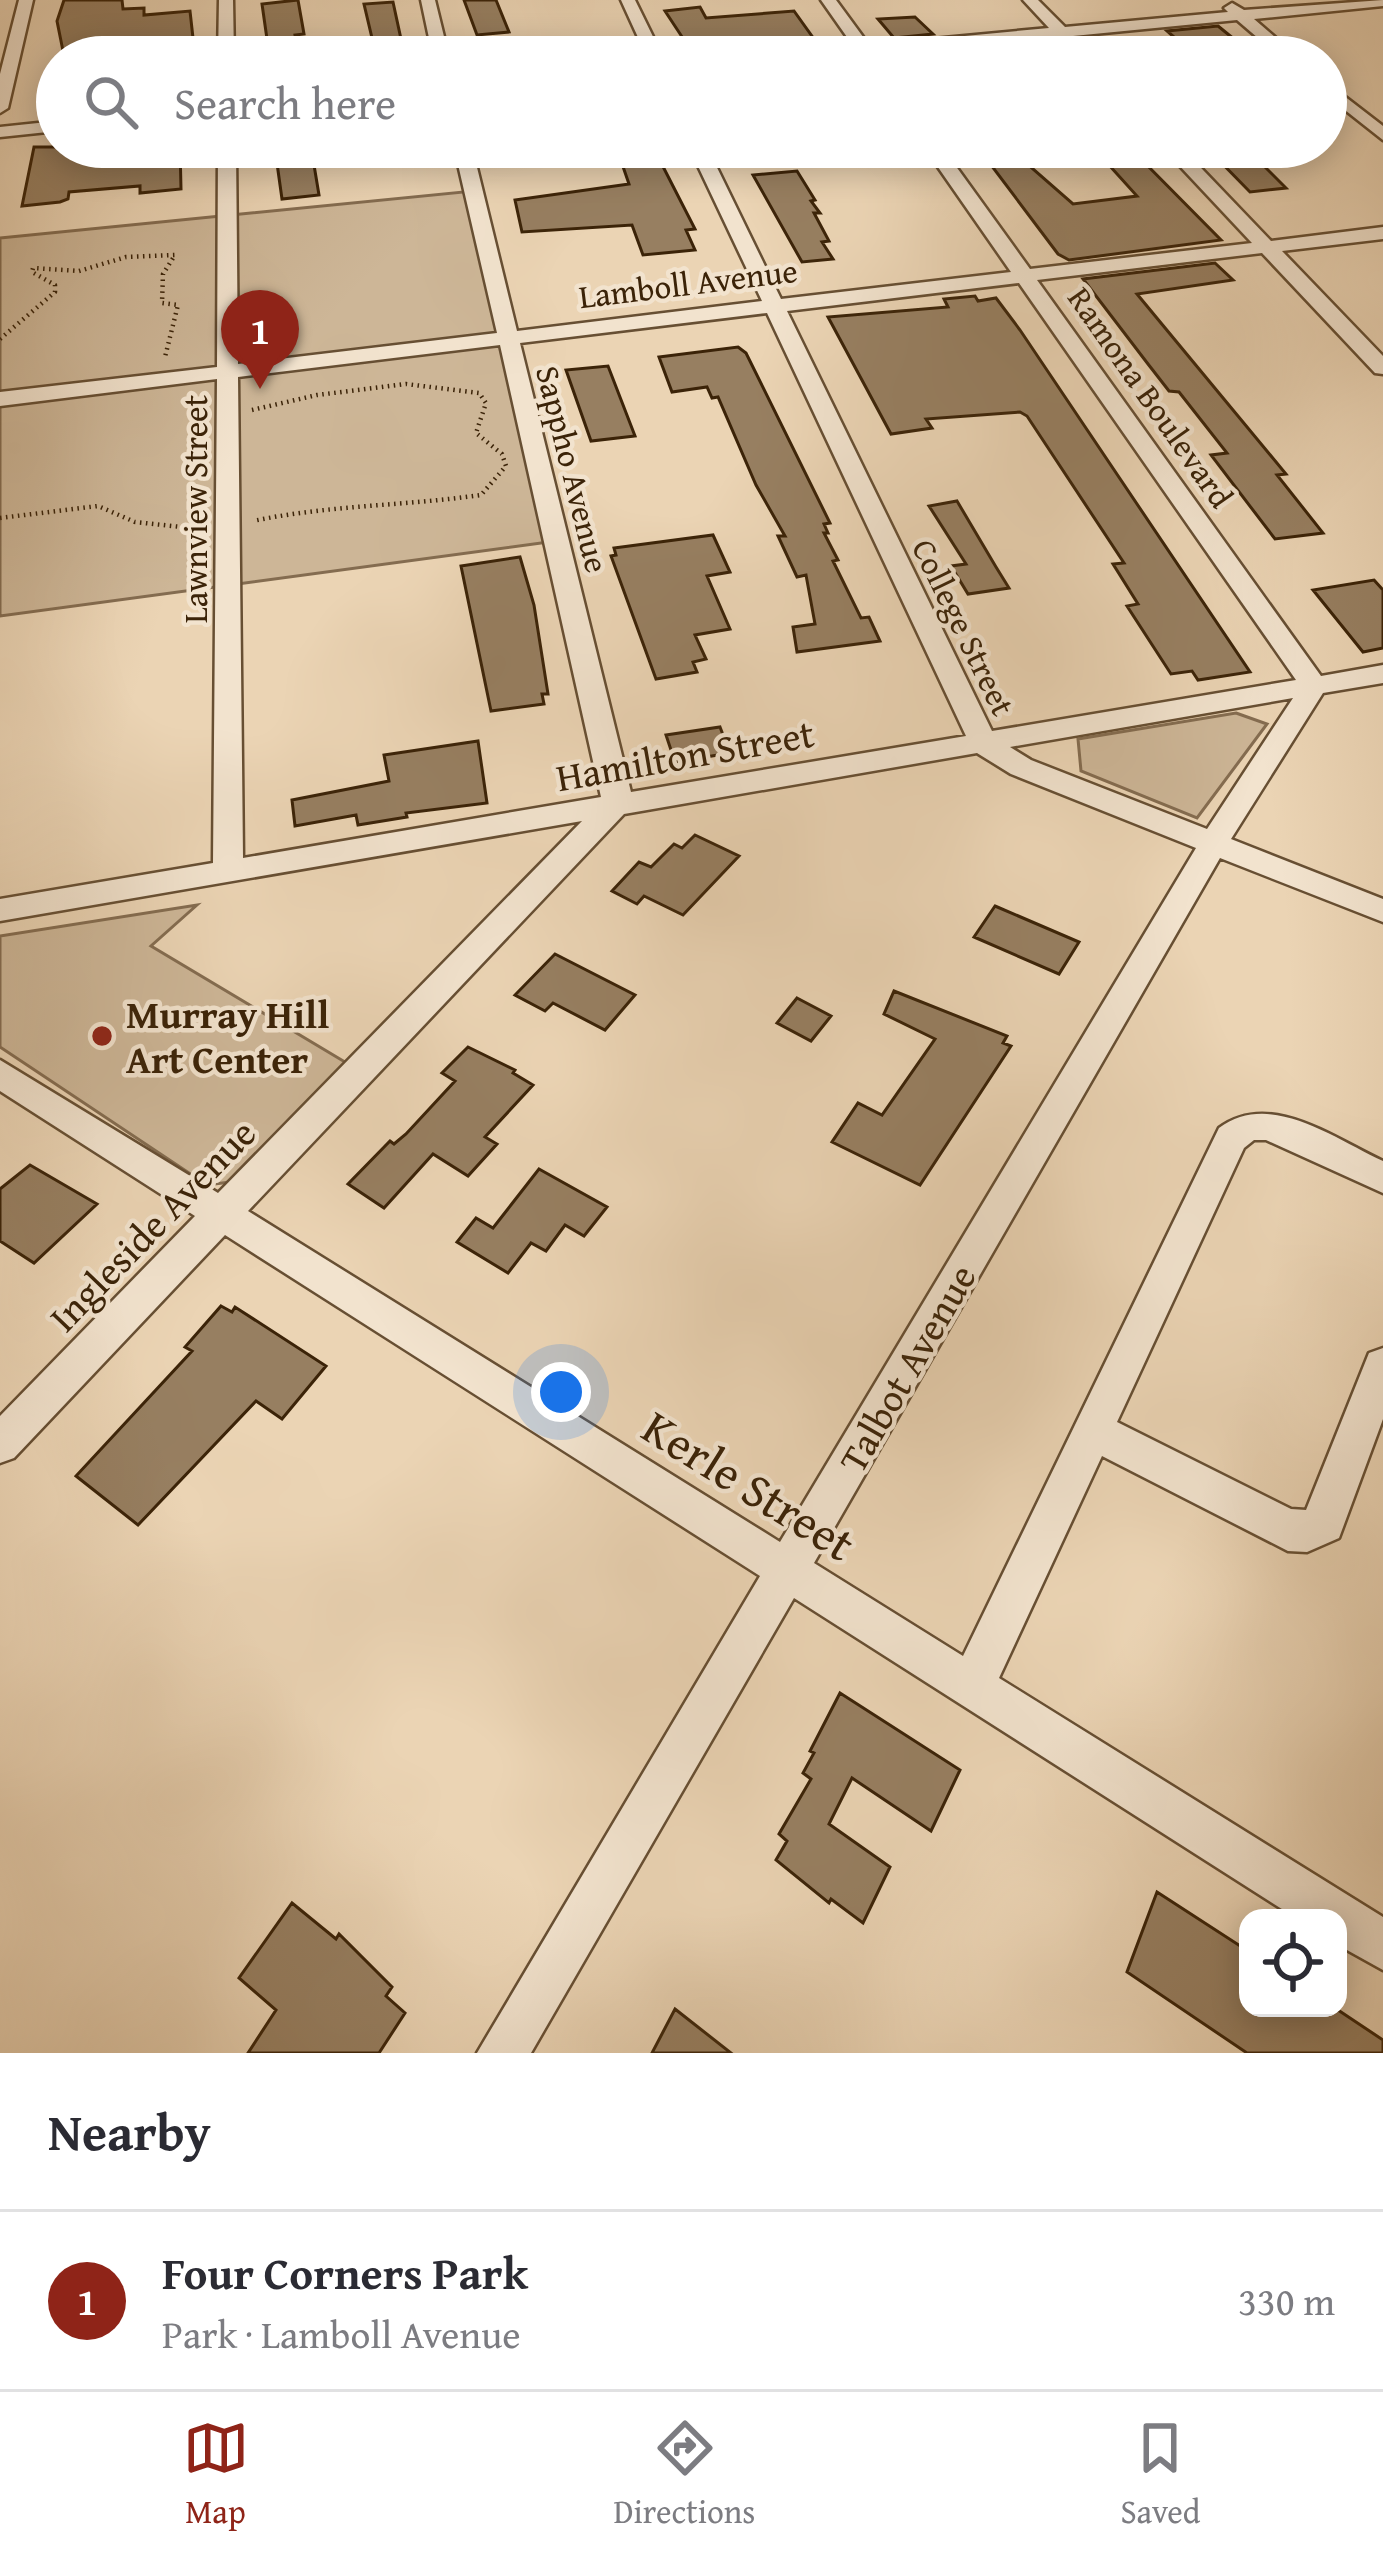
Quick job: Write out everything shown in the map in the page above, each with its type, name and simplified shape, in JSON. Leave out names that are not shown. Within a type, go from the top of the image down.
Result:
[{"type":"street","points":[[0,108],[26,0]]},
{"type":"street","points":[[226,0],[226,36]]},
{"type":"street","points":[[428,0],[437,36]]},
{"type":"street","points":[[628,0],[646,36]]},
{"type":"street","points":[[828,0],[853,36]]},
{"type":"street","points":[[1030,0],[1064,36]]},
{"type":"street","points":[[1223,0],[1266,36]]},
{"type":"street","points":[[1025,36],[1383,2]]},
{"type":"street","points":[[1347,105],[1383,135]]},
{"type":"street","points":[[0,132],[36,128]]},
{"type":"street","name":"Lawnview Street","points":[[227,168],[229,872]]},
{"type":"street","name":"Sappho Avenue","points":[[468,168],[617,790],[614,806]]},
{"type":"street","name":"College Street","points":[[708,168],[984,744],[1021,767],[1383,910]]},
{"type":"street","name":"Ramona Boulevard","points":[[948,168],[1314,686]]},
{"type":"street","points":[[1191,168],[1383,368]]},
{"type":"street","name":"Lamboll Avenue","points":[[0,399],[1383,232]]},
{"type":"street","name":"Hamilton Street","points":[[0,910],[1383,674]]},
{"type":"street","name":"Talbot Avenue","points":[[517,2047],[1213,844],[1314,686]]},
{"type":"street","name":"Ingleside Avenue","points":[[0,1444],[614,806]]},
{"type":"street","name":"Kerle Street","points":[[0,1074],[1383,1945]]},
{"type":"street","points":[[972,1686],[1231,1138],[1247,1126],[1269,1125],[1383,1178]]},
{"type":"street","points":[[1092,1430],[1288,1530],[1307,1532],[1324,1523],[1383,1366]]},
{"type":"path","points":[[0,339],[55,292],[55,285],[42,281],[33,268],[79,271],[160,252],[175,254],[163,274],[162,303],[178,305],[165,357]]},
{"type":"path","points":[[242,410],[406,384],[479,393],[486,403],[476,433],[502,454],[506,466],[481,495],[401,506],[323,506],[242,524]]},
{"type":"path","points":[[0,518],[98,506],[117,518],[148,527],[212,530]]},
{"type":"shaded area","points":[[473,191],[556,541],[0,616],[0,238]]},
{"type":"shaded area","points":[[1236,713],[1267,724],[1197,818],[1081,771],[1078,739]]},
{"type":"shaded area","points":[[197,905],[151,946],[350,1065],[238,1181],[207,1185],[0,1047],[0,936]]},
{"type":"building","points":[[64,0],[122,0],[123,9],[144,8],[144,15],[190,11],[193,36],[60,36],[57,21]]},
{"type":"building","points":[[298,0],[304,34],[267,36],[262,4]]},
{"type":"building","points":[[464,0],[496,0],[509,32],[477,35]]},
{"type":"building","points":[[393,2],[400,36],[372,36],[364,4]]},
{"type":"building","points":[[700,7],[706,18],[794,11],[812,36],[681,36],[665,11]]},
{"type":"building","points":[[915,17],[933,34],[892,36],[878,19]]},
{"type":"building","points":[[1218,26],[1230,36],[1173,36],[1167,31]]},
{"type":"building","points":[[34,147],[36,168],[180,168],[181,189],[140,193],[140,186],[69,192],[68,199],[60,202],[22,206]]},
{"type":"building","points":[[278,168],[314,168],[319,195],[282,199]]},
{"type":"building","points":[[624,168],[664,168],[695,229],[686,230],[695,250],[643,255],[632,225],[522,232],[515,200],[629,184]]},
{"type":"building","points":[[993,168],[1032,168],[1073,204],[1137,196],[1112,168],[1150,168],[1221,240],[1069,260],[1058,254]]},
{"type":"building","points":[[1227,168],[1266,168],[1286,188],[1250,192]]},
{"type":"building","points":[[797,171],[815,200],[811,201],[820,213],[814,213],[829,241],[822,242],[833,259],[802,262],[753,175]]},
{"type":"building","points":[[1215,263],[1233,280],[1137,294],[1286,474],[1277,475],[1323,533],[1275,539],[1211,455],[1227,453],[1179,392],[1169,391],[1083,279]]},
{"type":"building","points":[[975,296],[978,301],[996,298],[1020,330],[1250,672],[1198,680],[1192,671],[1171,674],[1127,606],[1138,604],[1113,564],[1124,563],[1027,416],[1020,412],[926,419],[932,428],[891,434],[828,317],[948,307],[944,299]]},
{"type":"building","points":[[738,347],[746,353],[830,523],[824,524],[828,533],[824,533],[838,560],[833,561],[861,618],[869,617],[880,641],[797,652],[793,627],[815,624],[806,575],[797,577],[778,536],[785,536],[756,485],[718,397],[712,398],[707,387],[672,392],[659,357]]},
{"type":"building","points":[[608,366],[635,436],[591,441],[566,370]]},
{"type":"building","points":[[957,501],[1009,588],[968,594],[951,566],[966,564],[929,506]]},
{"type":"building","points":[[713,535],[730,572],[707,576],[730,629],[695,635],[706,659],[693,662],[697,672],[656,679],[611,556],[616,555],[614,548]]},
{"type":"building","points":[[520,557],[534,605],[548,694],[542,694],[544,704],[491,711],[461,566]]},
{"type":"building","points":[[1374,580],[1383,590],[1383,648],[1363,652],[1313,590]]},
{"type":"building","points":[[720,727],[730,753],[675,762],[666,735]]},
{"type":"building","points":[[478,741],[487,803],[406,813],[407,817],[358,825],[356,815],[295,826],[292,800],[389,781],[384,755]]},
{"type":"building","points":[[695,835],[739,856],[683,915],[644,896],[637,904],[612,891],[639,862],[651,867],[674,844],[682,848]]},
{"type":"building","points":[[995,906],[1079,942],[1059,974],[974,937]]},
{"type":"building","points":[[555,954],[635,995],[605,1030],[553,1003],[545,1011],[515,995]]},
{"type":"building","points":[[894,991],[1007,1036],[1003,1043],[1011,1046],[920,1185],[832,1142],[858,1103],[882,1115],[935,1039],[884,1014]]},
{"type":"building","points":[[797,998],[831,1016],[811,1041],[777,1023]]},
{"type":"building","points":[[468,1047],[515,1070],[533,1085],[485,1137],[497,1144],[468,1176],[433,1154],[384,1208],[348,1184],[390,1141],[394,1144],[406,1134],[455,1081],[442,1073]]},
{"type":"building","points":[[30,1165],[97,1204],[34,1263],[0,1241],[0,1189]]},
{"type":"building","points":[[539,1169],[607,1207],[584,1236],[565,1225],[546,1251],[531,1243],[508,1273],[457,1242],[476,1218],[493,1228]]},
{"type":"building","points":[[221,1306],[232,1312],[235,1307],[326,1366],[282,1419],[256,1401],[138,1525],[76,1476],[192,1351],[185,1347]]},
{"type":"building","points":[[840,1693],[960,1770],[931,1831],[852,1778],[829,1824],[890,1867],[863,1923],[831,1899],[829,1903],[776,1860],[787,1841],[779,1834],[811,1779],[803,1773],[814,1753],[810,1751]]},
{"type":"building","points":[[1157,1892],[1239,1945],[1239,2017],[1347,2016],[1383,2040],[1383,2053],[1247,2053],[1127,1972]]},
{"type":"building","points":[[292,1903],[336,1939],[339,1934],[392,1987],[386,1996],[405,2013],[379,2053],[248,2053],[276,2010],[239,1978]]},
{"type":"building","points":[[675,2009],[731,2053],[652,2053]]},
{"type":"place","name":"Four Corners Park","points":[[260,389]]},
{"type":"place","name":"Murray Hill Art Center","points":[[102,1036]]}]
